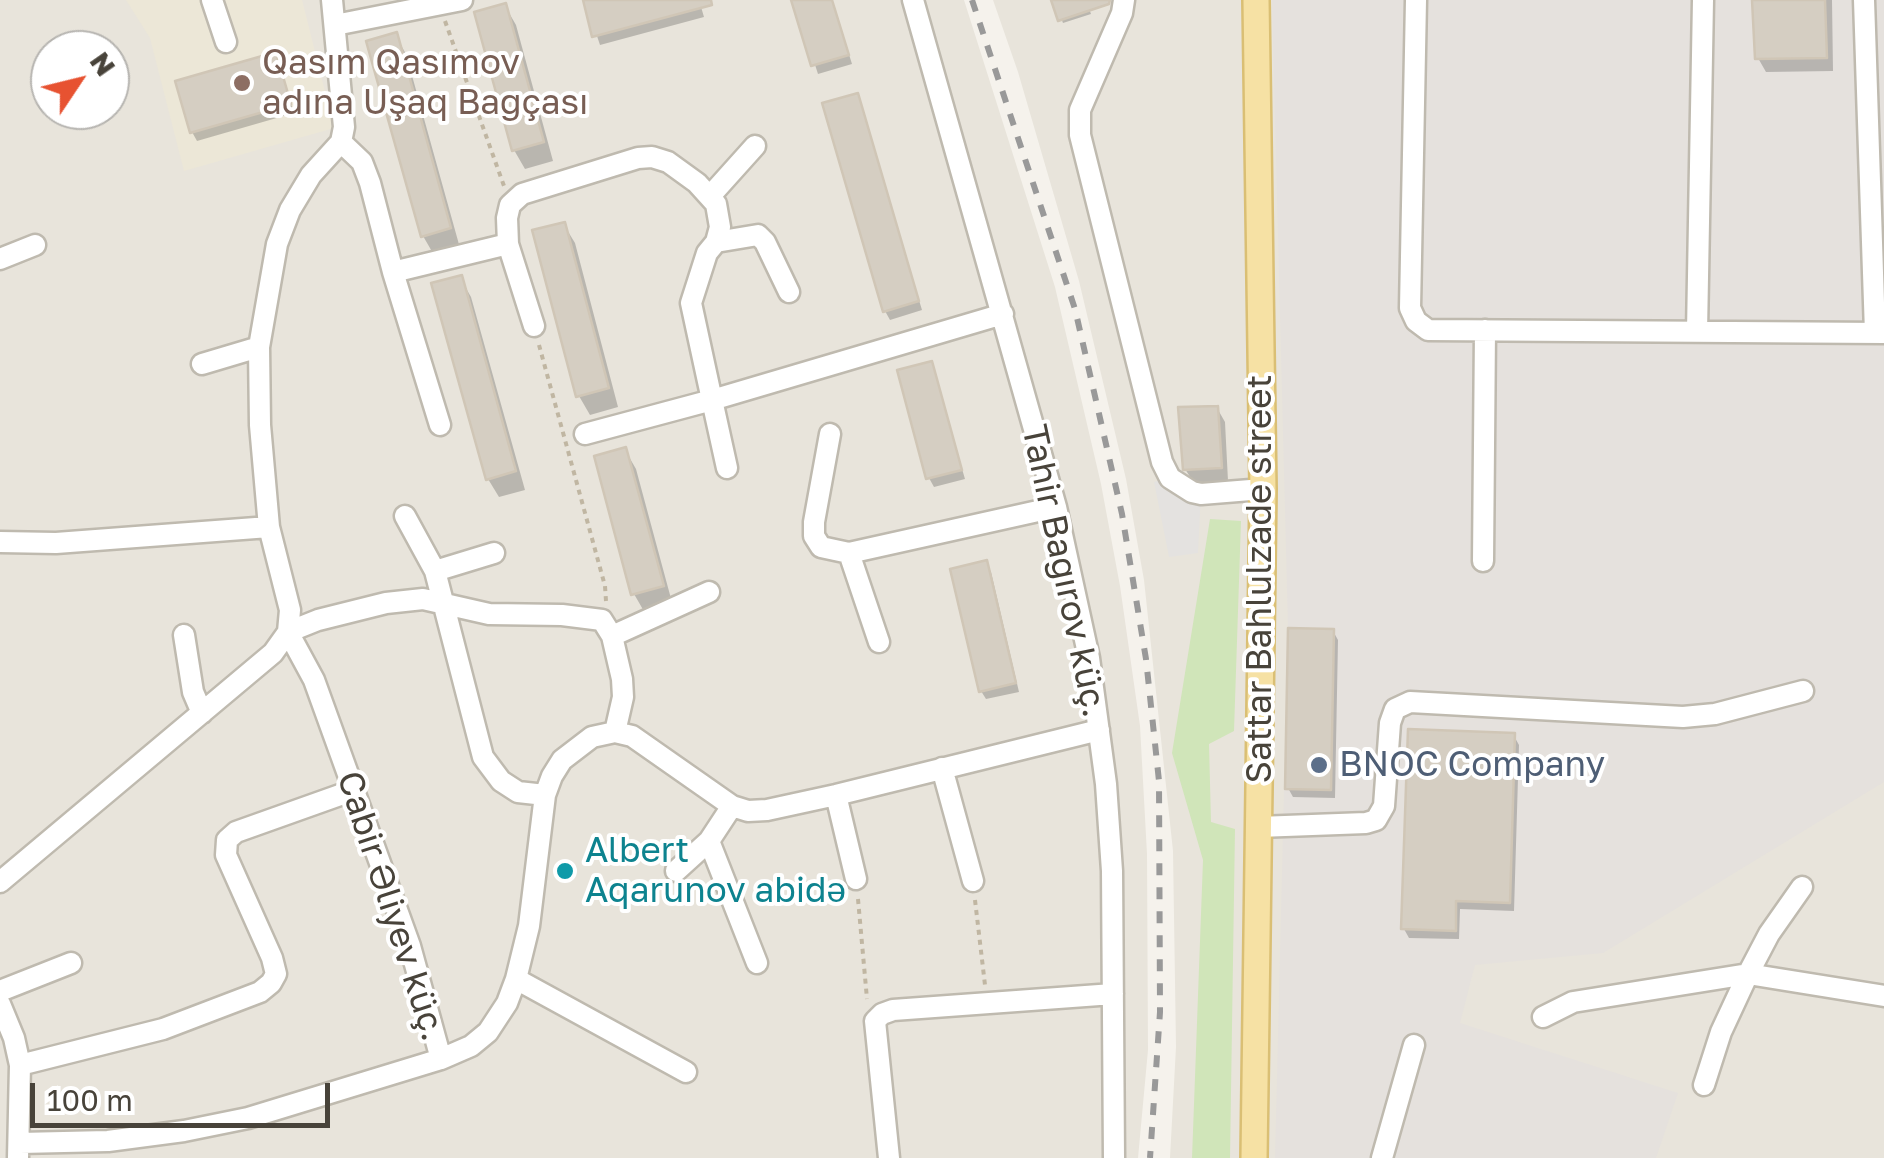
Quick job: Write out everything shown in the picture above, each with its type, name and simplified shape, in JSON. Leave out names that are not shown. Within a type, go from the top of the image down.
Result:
[{"type":"main road","name":"Sattar Bahlulzade street","points":[[1254,1158],[1263,489],[1256,0]]},
{"type":"street","points":[[212,0],[226,42]]},
{"type":"street","points":[[0,882],[273,653],[288,632],[290,610],[269,527],[260,425],[259,348],[277,244],[290,210],[310,175],[341,142],[344,105],[332,0]]},
{"type":"street","points":[[335,25],[462,0]]},
{"type":"street","name":"Tahir Bağırov küç.","points":[[913,0],[1056,507],[1089,658],[1112,871],[1114,1158]]},
{"type":"street","points":[[1124,0],[1080,110],[1080,135],[1162,462],[1170,478],[1192,492],[1263,489]]},
{"type":"street","points":[[1416,0],[1410,308],[1416,321],[1428,330],[1880,333],[1864,0]]},
{"type":"street","points":[[1697,332],[1703,0]]},
{"type":"street","points":[[341,142],[362,162],[370,183],[440,426]]},
{"type":"street","points":[[711,195],[755,146]]},
{"type":"street","points":[[534,326],[508,244],[506,218],[510,205],[539,186],[652,157],[668,162],[711,195],[716,204],[720,227],[691,302],[727,468]]},
{"type":"street","points":[[716,242],[758,235],[766,242],[789,292]]},
{"type":"street","points":[[393,272],[508,244]]},
{"type":"street","points":[[0,258],[35,245]]},
{"type":"street","points":[[584,434],[1003,314]]},
{"type":"street","points":[[1484,561],[1485,330]]},
{"type":"street","points":[[202,364],[259,348]]},
{"type":"street","points":[[830,434],[814,522],[814,536],[820,547],[849,553],[1056,507]]},
{"type":"street","points":[[405,516],[435,571],[483,757],[501,781],[518,792],[546,794]]},
{"type":"street","points":[[0,542],[56,543],[269,527]]},
{"type":"street","points":[[435,571],[494,553]]},
{"type":"street","points":[[849,553],[879,642]]},
{"type":"street","points":[[288,632],[386,603],[422,599],[489,614],[562,616],[607,628],[709,592]]},
{"type":"street","points":[[607,628],[622,697],[615,732]]},
{"type":"street","name":"Cabir Əliyev küç.","points":[[0,1004],[20,1065],[19,1150],[184,1132],[248,1118],[441,1059],[410,946],[314,680],[288,632]]},
{"type":"street","points":[[184,635],[193,692],[202,713]]},
{"type":"street","points":[[1258,827],[1366,824],[1376,820],[1384,806],[1390,722],[1395,710],[1410,702],[1683,717],[1714,714],[1803,691]]},
{"type":"street","points":[[441,1059],[471,1046],[498,1021],[516,979],[528,926],[546,794],[562,760],[592,737],[615,732],[646,744],[732,806],[748,811],[836,795],[1099,730]]},
{"type":"street","points":[[942,768],[973,881]]},
{"type":"street","points":[[20,1065],[163,1029],[260,992],[271,983],[276,974],[272,958],[226,855],[227,840],[236,832],[354,790]]},
{"type":"street","points":[[836,795],[856,879]]},
{"type":"street","points":[[676,870],[709,842],[732,806]]},
{"type":"street","points":[[709,842],[757,963]]},
{"type":"street","points":[[1704,1085],[1721,1032],[1748,974],[1769,934],[1802,886]]},
{"type":"street","points":[[0,991],[71,963]]},
{"type":"street","points":[[1543,1017],[1573,1002],[1748,974],[1884,996]]},
{"type":"street","points":[[516,979],[686,1072]]},
{"type":"street","points":[[889,1158],[876,1022],[882,1014],[893,1010],[1113,994]]},
{"type":"street","points":[[1382,1158],[1414,1045]]},
{"type":"path","points":[[440,6],[510,205]]},
{"type":"path","points":[[534,326],[605,586],[607,628]]},
{"type":"path","points":[[856,879],[868,1003],[876,1022]]},
{"type":"path","points":[[973,881],[988,1005]]},
{"type":"shaded area","points":[[0,0],[964,0],[1055,287],[1101,484],[1120,586],[1140,726],[1147,854],[1148,1050],[1138,1158],[0,1158]]},
{"type":"shaded area","name":"Qasım Qasımov adına Uşaq Bağçası","points":[[126,0],[302,0],[334,128],[184,171],[150,38]]},
{"type":"shaded area","points":[[993,0],[1884,0],[1884,1158],[1170,1158],[1176,1047],[1173,851],[1144,580],[1126,479],[1079,281]]},
{"type":"shaded area","points":[[1272,0],[1884,0],[1884,782],[1603,953],[1475,965],[1460,1023],[1678,1093],[1656,1158],[1275,1158],[1288,628]]},
{"type":"shaded area","points":[[1170,478],[1201,494],[1198,553],[1169,557],[1154,482]]},
{"type":"green space","points":[[1210,519],[1241,521],[1234,731],[1209,744],[1211,822],[1235,829],[1230,1158],[1192,1158],[1203,860],[1172,753]]},
{"type":"building","points":[[583,0],[711,0],[712,5],[592,37]]},
{"type":"building","points":[[791,0],[832,0],[849,55],[811,66]]},
{"type":"building","points":[[1051,0],[1110,0],[1109,4],[1058,21]]},
{"type":"building","points":[[1752,0],[1825,0],[1827,58],[1755,59]]},
{"type":"building","points":[[506,3],[544,142],[512,151],[474,12]]},
{"type":"building","points":[[397,32],[451,228],[421,237],[366,41]]},
{"type":"building","points":[[276,52],[291,104],[190,133],[175,81]]},
{"type":"building","points":[[858,93],[919,301],[883,312],[822,103]]},
{"type":"building","points":[[565,222],[609,388],[576,397],[532,230]]},
{"type":"building","points":[[462,275],[516,471],[486,480],[431,283]]},
{"type":"building","points":[[932,361],[962,470],[926,479],[897,370]]},
{"type":"building","points":[[1218,406],[1222,468],[1183,470],[1178,407]]},
{"type":"building","points":[[626,447],[664,586],[631,595],[594,456]]},
{"type":"building","points":[[987,560],[1016,683],[979,692],[950,569]]},
{"type":"building","points":[[1288,628],[1334,629],[1331,790],[1285,789]]},
{"type":"building","points":[[1408,729],[1515,733],[1510,903],[1456,901],[1456,931],[1401,929]]},
{"type":"railway","points":[[972,0],[1075,309],[1122,514],[1146,659],[1159,781],[1160,1012],[1150,1158]]},
{"type":"place","name":"Qasım Qasımov adına Uşaq Bağçası","points":[[242,83]]},
{"type":"place","name":"BNOC Company","points":[[1319,765]]},
{"type":"place","name":"Albert Aqarunov abidə","points":[[565,871]]}]
